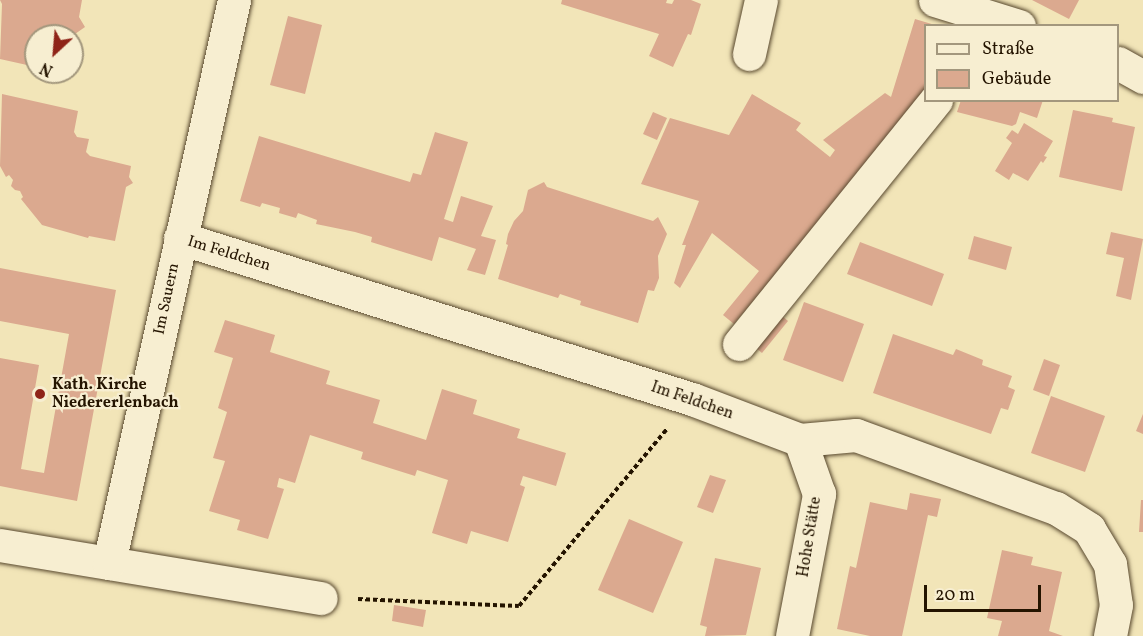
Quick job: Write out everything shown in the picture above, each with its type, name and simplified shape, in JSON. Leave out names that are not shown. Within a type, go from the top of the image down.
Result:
[{"type":"street","name":"Im Sauern","points":[[109,563],[234,0]]},
{"type":"street","points":[[749,54],[760,0]]},
{"type":"street","points":[[935,0],[984,20],[1007,24]]},
{"type":"street","points":[[1119,64],[1143,77]]},
{"type":"street","points":[[738,344],[934,102]]},
{"type":"street","name":"Im Feldchen","points":[[180,238],[692,399],[800,440],[855,435],[1056,508],[1089,529],[1110,564],[1116,605],[1110,636]]},
{"type":"street","name":"Hohe Stätte","points":[[792,636],[819,494],[800,440]]},
{"type":"street","points":[[0,545],[321,598]]},
{"type":"path","points":[[321,598],[519,606],[692,399]]},
{"type":"building","points":[[0,0],[82,0],[79,17],[83,24],[24,24],[24,64],[0,59],[2,4]]},
{"type":"building","points":[[562,0],[667,0],[666,3],[672,4],[674,0],[691,0],[701,4],[691,35],[688,34],[673,67],[649,56],[659,34],[561,4]]},
{"type":"building","points":[[1032,0],[1079,0],[1069,19]]},
{"type":"building","points":[[288,16],[322,25],[305,94],[270,85]]},
{"type":"building","points":[[915,19],[932,24],[924,24],[924,98],[734,324],[723,315],[759,271],[712,233],[680,288],[674,283],[686,245],[682,245],[699,201],[641,184],[670,118],[729,135],[752,94],[801,123],[796,130],[830,157],[835,150],[823,140],[885,93],[891,97]]},
{"type":"building","points":[[2,94],[78,111],[74,132],[77,137],[89,139],[86,152],[90,156],[131,166],[129,177],[133,183],[126,187],[115,241],[89,236],[88,238],[42,225],[21,199],[23,197],[20,191],[11,186],[13,180],[9,175],[6,177],[0,166]]},
{"type":"building","points":[[960,102],[1042,102],[1037,118],[1020,112],[1016,124],[1012,126],[957,112]]},
{"type":"building","points":[[1073,110],[1113,118],[1112,122],[1135,127],[1122,191],[1059,177]]},
{"type":"building","points":[[653,112],[667,118],[657,140],[643,134]]},
{"type":"building","points":[[1024,123],[1053,141],[1044,156],[1047,157],[1043,163],[1041,161],[1028,181],[1013,173],[1009,180],[995,171],[1012,143],[1006,138],[1012,130],[1018,134]]},
{"type":"building","points":[[435,132],[468,142],[444,219],[453,222],[461,196],[493,206],[481,236],[496,240],[485,275],[467,270],[476,249],[439,237],[432,261],[371,242],[372,237],[316,224],[317,220],[298,213],[296,218],[279,213],[280,208],[262,203],[260,207],[240,201],[259,136],[410,182],[413,173],[421,175]]},
{"type":"building","points":[[544,182],[547,187],[653,221],[658,217],[667,234],[658,256],[659,278],[654,291],[648,290],[638,323],[580,305],[581,301],[560,294],[558,298],[498,279],[508,245],[506,244],[508,234],[514,221],[523,211],[528,190]]},
{"type":"building","points":[[1111,232],[1143,239],[1131,300],[1116,296],[1124,258],[1106,254]]},
{"type":"building","points":[[974,236],[1012,247],[1006,270],[968,259]]},
{"type":"building","points":[[860,242],[944,274],[932,306],[847,274]]},
{"type":"building","points":[[0,268],[116,290],[77,501],[0,486],[0,358],[39,365],[21,469],[44,473],[69,334],[0,321]]},
{"type":"building","points":[[804,302],[864,324],[843,382],[783,360]]},
{"type":"building","points":[[775,310],[788,321],[762,353],[749,342]]},
{"type":"building","points":[[225,320],[275,335],[270,352],[330,371],[326,384],[380,400],[373,423],[426,440],[442,389],[477,400],[473,414],[520,429],[517,438],[566,453],[556,486],[523,476],[520,485],[525,487],[508,542],[471,531],[467,544],[432,533],[448,480],[417,470],[415,476],[361,459],[363,452],[310,435],[295,483],[279,478],[277,487],[284,489],[268,539],[237,530],[240,520],[209,511],[225,461],[213,458],[227,412],[218,408],[233,358],[214,352]]},
{"type":"building","points":[[893,334],[953,355],[956,349],[983,360],[982,365],[1012,376],[1008,387],[1015,390],[1008,410],[1001,408],[991,434],[873,393]]},
{"type":"building","points":[[1044,359],[1060,365],[1049,396],[1033,390]]},
{"type":"building","points":[[1051,396],[1105,416],[1085,472],[1031,453]]},
{"type":"building","points":[[1143,414],[1143,434],[1136,431]]},
{"type":"building","points":[[710,475],[726,480],[713,513],[697,507]]},
{"type":"building","points":[[910,493],[941,499],[937,517],[928,515],[902,636],[870,636],[837,629],[850,566],[856,568],[870,502],[907,510]]},
{"type":"building","points":[[1141,500],[1143,500],[1143,532],[1139,532]]},
{"type":"building","points":[[629,519],[683,542],[653,613],[598,590]]},
{"type":"building","points":[[1002,550],[1033,557],[1031,565],[1062,572],[1049,631],[1063,636],[998,636],[1002,621],[987,618]]},
{"type":"building","points":[[715,558],[761,568],[746,635],[705,636],[707,627],[700,625]]},
{"type":"building","points":[[394,605],[426,610],[423,627],[392,621]]},
{"type":"place","name":"Kath. Kirche Niedererlenbach","points":[[40,394]]}]
